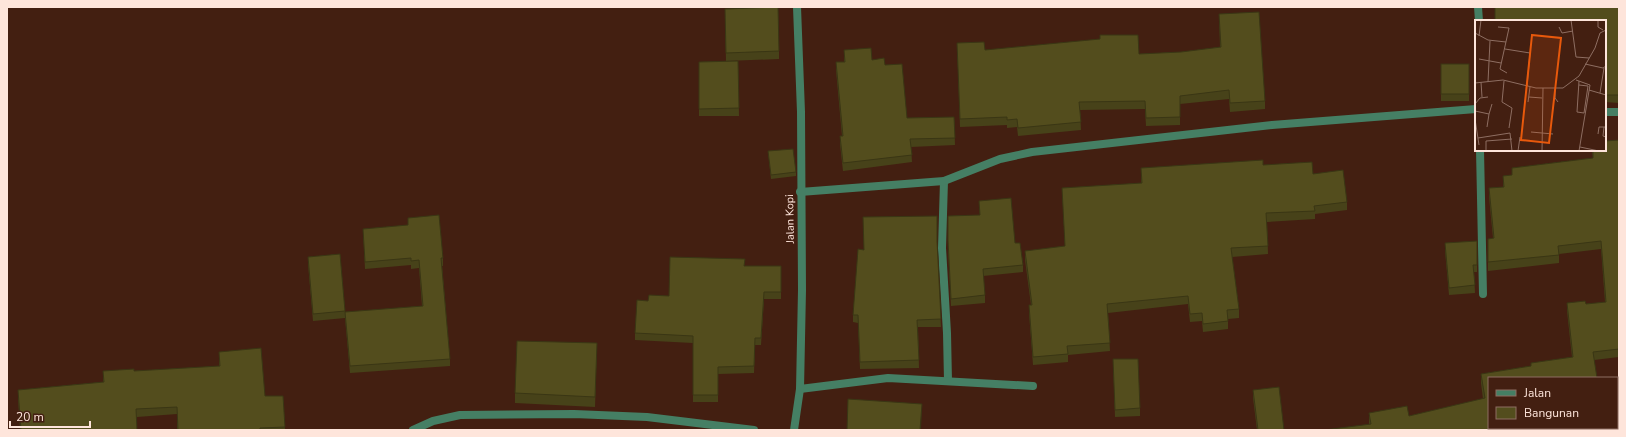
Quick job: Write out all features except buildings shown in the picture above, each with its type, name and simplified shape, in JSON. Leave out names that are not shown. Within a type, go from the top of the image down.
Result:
[{"type":"street","name":"Jalan Kopi","points":[[794,430],[800,389],[802,290],[800,192],[801,112],[797,7]]},
{"type":"street","points":[[1478,7],[1479,20]]},
{"type":"street","points":[[800,192],[944,181],[1000,159],[1032,152],[1272,125],[1475,109]]},
{"type":"street","points":[[1606,112],[1619,112]]},
{"type":"street","points":[[1480,151],[1483,294]]},
{"type":"street","points":[[944,181],[942,248],[948,381]]},
{"type":"street","points":[[800,389],[888,378],[1033,386]]},
{"type":"street","points":[[413,430],[433,421],[460,416],[574,414],[631,415],[754,430]]}]
